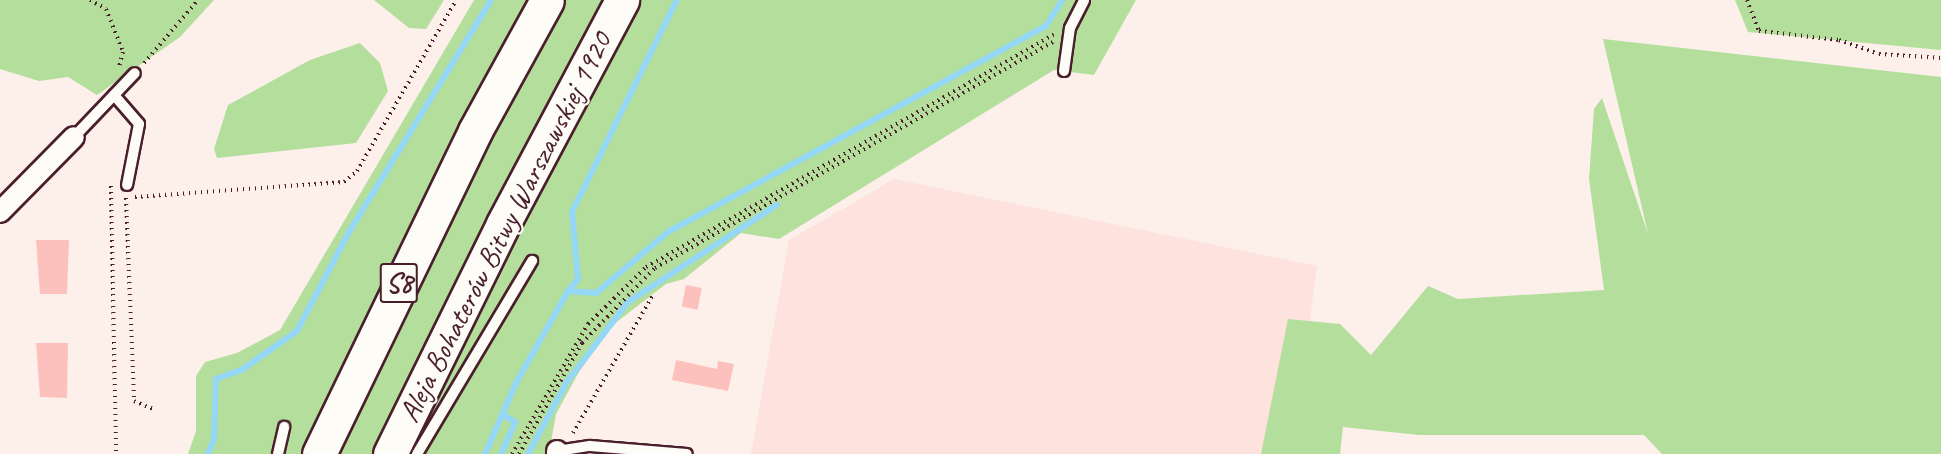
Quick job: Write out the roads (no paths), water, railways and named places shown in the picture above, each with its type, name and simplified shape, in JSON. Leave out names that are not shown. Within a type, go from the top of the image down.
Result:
[{"type":"highway","name":"S8","points":[[319,454],[470,141],[547,0]]},
{"type":"highway","name":"Aleja Bohaterów Bitwy Warszawskiej 1920","points":[[390,454],[503,224],[622,0]]},
{"type":"street","points":[[0,212],[74,137]]},
{"type":"lane","points":[[1064,71],[1065,28],[1084,0]]},
{"type":"lane","points":[[74,137],[135,73]]},
{"type":"lane","points":[[114,95],[139,124],[127,179]]},
{"type":"lane","points":[[417,454],[532,261]]},
{"type":"lane","points":[[278,454],[284,427]]},
{"type":"lane","points":[[557,453],[590,446],[687,454]]},
{"type":"waterway","points":[[208,454],[214,439],[216,379],[243,369],[297,331],[349,232],[491,0]]},
{"type":"waterway","points":[[568,291],[578,279],[572,212],[677,0]]},
{"type":"waterway","points":[[485,454],[516,383],[568,291],[596,293],[668,232],[1046,26],[1062,0]]},
{"type":"waterway","points":[[528,454],[567,382],[628,302],[777,205]]},
{"type":"waterway","points":[[501,454],[515,422],[502,414]]}]
